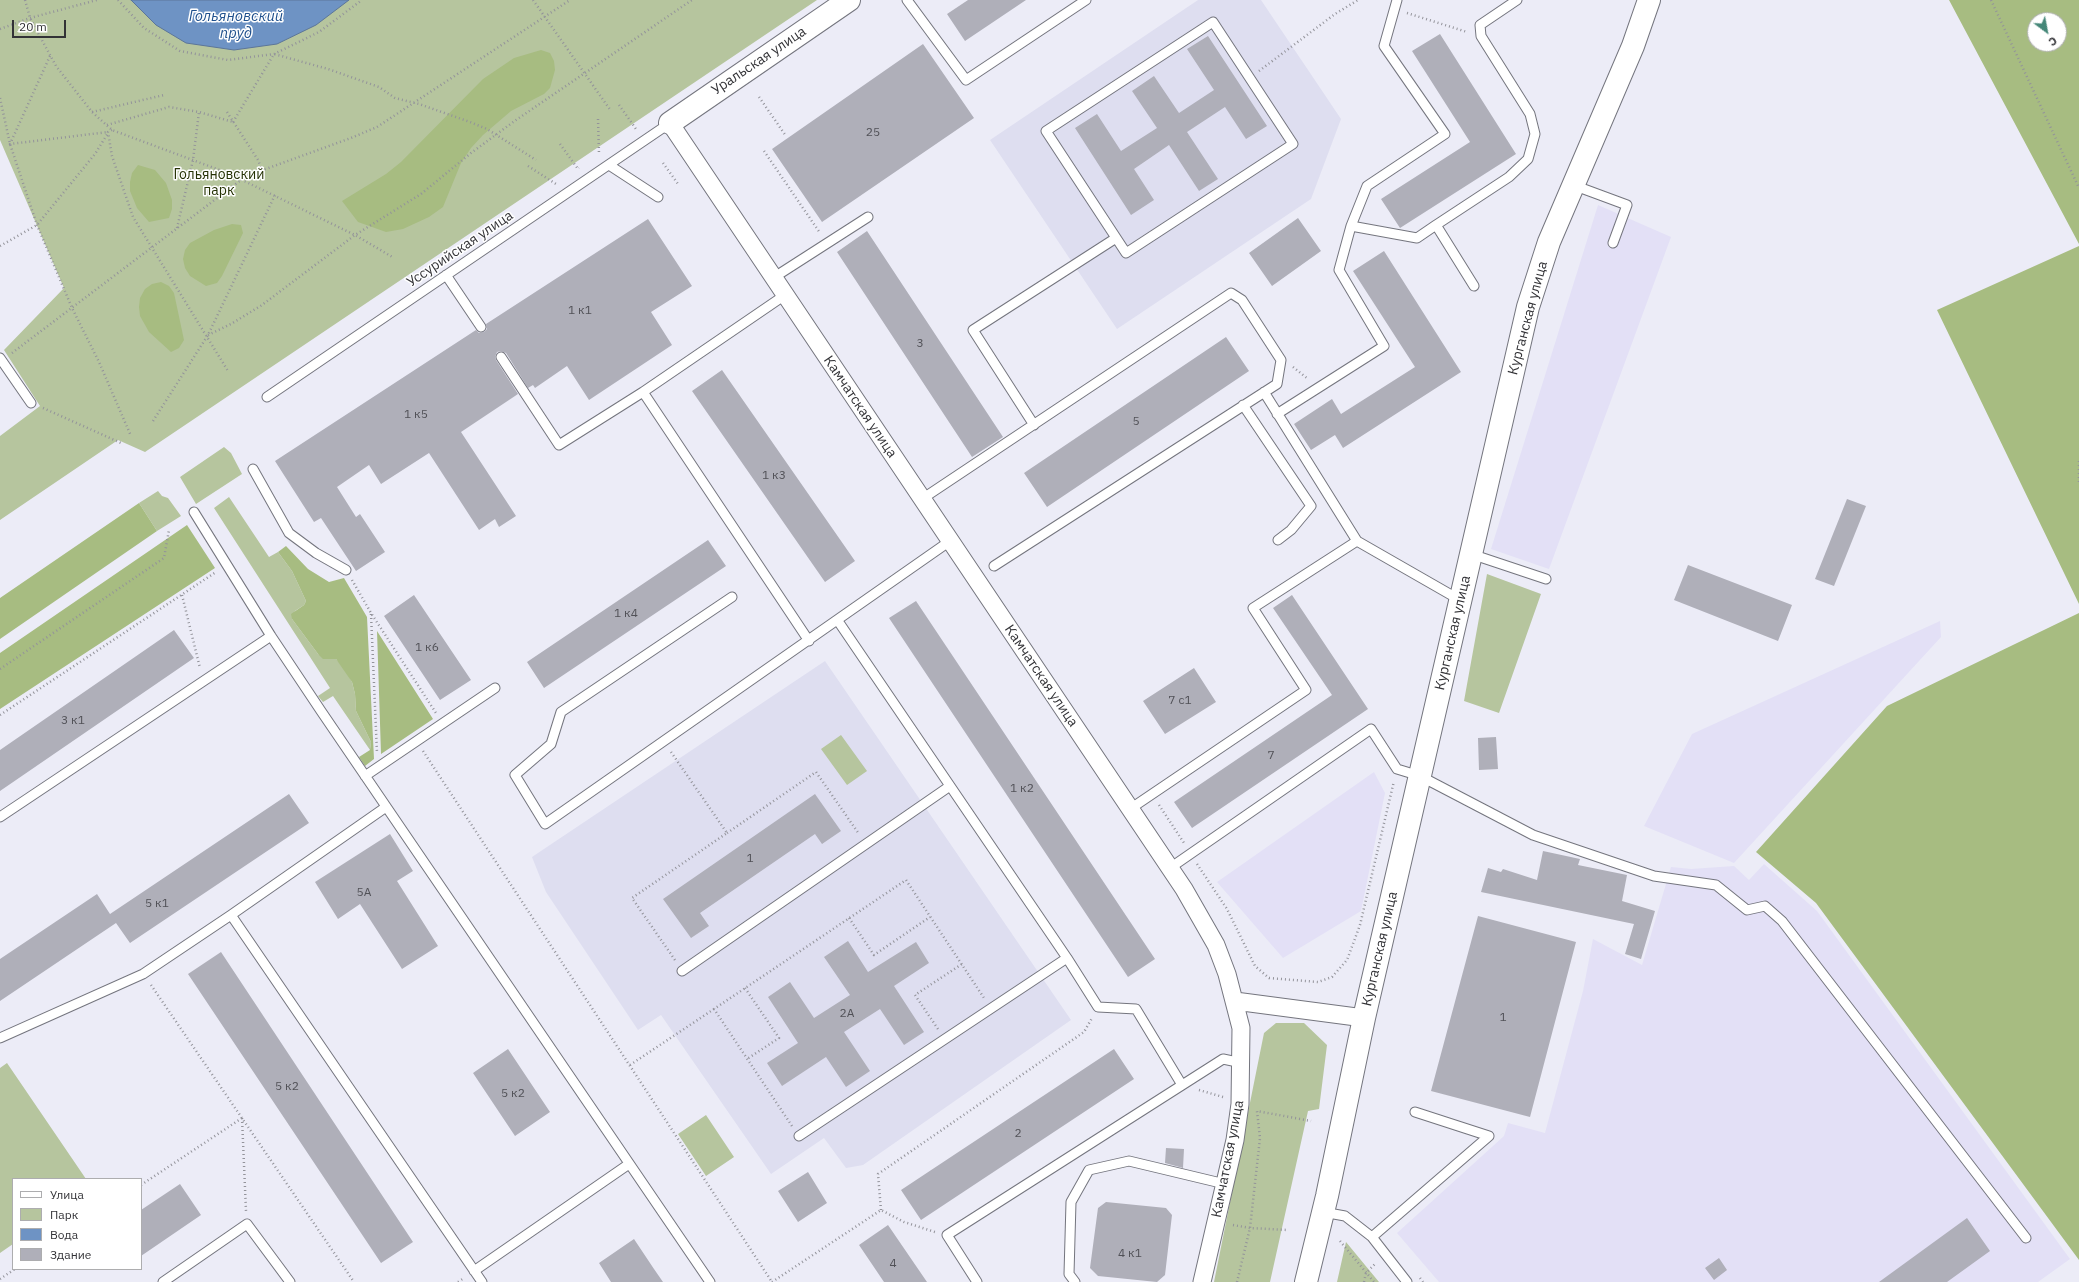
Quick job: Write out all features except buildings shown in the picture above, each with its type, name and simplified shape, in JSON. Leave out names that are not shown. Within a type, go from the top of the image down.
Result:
[{"type":"street","name":"Уральская улица","points":[[670,123],[849,0]]},
{"type":"street","name":"Курганская улица","points":[[1306,1282],[1323,1212],[1364,1018],[1530,300],[1549,242],[1633,46],[1649,0]]},
{"type":"street","name":"Камчатская улица","points":[[670,123],[1170,868],[1201,915],[1216,945],[1235,1001],[1241,1028],[1242,1063],[1240,1104],[1225,1184],[1202,1282]]},
{"type":"street","points":[[1235,1001],[1364,1018]]},
{"type":"lane","points":[[907,0],[966,80],[1086,0]]},
{"type":"lane","points":[[1277,414],[1384,346],[1339,270],[1352,226],[1367,186],[1446,134],[1384,46],[1397,0]]},
{"type":"lane","points":[[1352,226],[1417,238],[1509,177],[1528,160],[1535,134],[1530,114],[1481,36],[1480,25],[1517,0]]},
{"type":"lane","points":[[1213,22],[1293,144],[1126,253],[1116,238],[1046,131],[1213,22]]},
{"type":"lane","name":"Уссурийская улица","points":[[267,397],[670,123]]},
{"type":"lane","points":[[609,165],[658,197]]},
{"type":"lane","points":[[1573,186],[1627,205],[1613,243]]},
{"type":"lane","points":[[773,278],[868,216]]},
{"type":"lane","points":[[1436,225],[1474,286]]},
{"type":"lane","points":[[1034,425],[973,330],[1116,238]]},
{"type":"lane","points":[[446,275],[481,327]]},
{"type":"lane","points":[[922,499],[1231,293],[1242,300],[1281,360],[1277,384],[994,566]]},
{"type":"lane","points":[[501,357],[559,445],[643,392],[785,295]]},
{"type":"lane","points":[[1,359],[31,403]]},
{"type":"lane","points":[[643,392],[809,641]]},
{"type":"lane","points":[[1264,392],[1357,541],[1460,600]]},
{"type":"lane","points":[[1243,405],[1311,506],[1291,530],[1278,540]]},
{"type":"lane","points":[[253,468],[289,533],[316,553],[346,570]]},
{"type":"lane","points":[[194,512],[270,636],[710,1282]]},
{"type":"lane","points":[[732,597],[561,712],[551,744],[516,775],[545,824],[809,641],[950,541]]},
{"type":"lane","points":[[1130,809],[1306,690],[1253,608],[1357,541]]},
{"type":"lane","points":[[1471,554],[1546,579]]},
{"type":"lane","points":[[838,620],[1067,958],[1098,1007],[1136,1009],[1182,1085]]},
{"type":"lane","points":[[0,817],[270,636]]},
{"type":"lane","points":[[365,776],[495,688]]},
{"type":"lane","points":[[1170,868],[1371,729],[1397,769],[1420,776],[1533,835],[1654,876],[1716,885],[1747,910],[1765,906],[1782,921],[2026,1238]]},
{"type":"lane","points":[[682,971],[950,786]]},
{"type":"lane","points":[[0,1038],[143,974],[231,915],[386,807]]},
{"type":"lane","points":[[231,915],[482,1282]]},
{"type":"lane","points":[[799,1136],[1067,958]]},
{"type":"lane","points":[[978,1282],[947,1235],[1223,1059],[1242,1063]]},
{"type":"lane","points":[[1372,1237],[1489,1136],[1415,1112]]},
{"type":"lane","points":[[1075,1282],[1069,1274],[1071,1202],[1089,1170],[1129,1161],[1225,1184]]},
{"type":"lane","points":[[474,1271],[629,1164]]},
{"type":"lane","points":[[1323,1212],[1345,1216],[1372,1237],[1407,1282]]},
{"type":"lane","points":[[163,1282],[247,1224],[290,1282]]},
{"type":"path","points":[[24,0],[30,18],[56,66],[92,112],[112,130],[233,175],[355,235],[394,258]]},
{"type":"path","points":[[0,29],[30,18],[98,0]]},
{"type":"path","points":[[118,0],[144,28],[180,51],[228,60],[274,54],[319,32],[362,0]]},
{"type":"path","points":[[533,0],[611,110]]},
{"type":"path","points":[[233,175],[263,170],[351,138],[377,126],[570,0]]},
{"type":"path","points":[[208,335],[231,324],[262,305],[355,235],[420,194],[496,135],[585,72],[692,0]]},
{"type":"path","points":[[1249,78],[1335,14],[1358,0]]},
{"type":"path","points":[[1991,0],[2079,188]]},
{"type":"path","points":[[1395,10],[1481,36]]},
{"type":"path","points":[[274,54],[328,69],[379,87],[395,98],[470,122],[496,135],[536,160]]},
{"type":"path","points":[[234,122],[274,54]]},
{"type":"path","points":[[10,144],[50,56]]},
{"type":"path","points":[[92,112],[164,95]]},
{"type":"path","points":[[759,97],[786,136]]},
{"type":"path","points":[[0,98],[10,144],[37,225],[72,308],[100,362],[131,436]]},
{"type":"path","points":[[619,105],[636,129],[630,133]]},
{"type":"path","points":[[107,125],[169,107],[199,112],[234,122]]},
{"type":"path","points":[[177,228],[193,160],[199,112]]},
{"type":"path","points":[[227,112],[263,170],[264,175]]},
{"type":"path","points":[[598,119],[599,154]]},
{"type":"path","points":[[10,144],[108,132],[112,130]]},
{"type":"path","points":[[0,246],[37,225],[95,154],[108,132]]},
{"type":"path","points":[[108,132],[112,156],[133,217],[208,335],[228,371]]},
{"type":"path","points":[[560,144],[578,169]]},
{"type":"path","points":[[594,158],[605,150]]},
{"type":"path","points":[[764,151],[826,243]]},
{"type":"path","points":[[662,163],[678,184]]},
{"type":"path","points":[[572,173],[583,165]]},
{"type":"path","points":[[528,166],[556,184],[561,180]]},
{"type":"path","points":[[1,359],[72,308],[241,180]]},
{"type":"path","points":[[152,421],[208,335],[275,195]]},
{"type":"path","points":[[1296,369],[1311,381]]},
{"type":"path","points":[[31,403],[121,443]]},
{"type":"path","points":[[2079,461],[2079,482]]},
{"type":"path","points":[[0,669],[164,558],[169,530]]},
{"type":"path","points":[[0,715],[227,565]]},
{"type":"path","points":[[346,570],[371,613],[442,723]]},
{"type":"path","points":[[182,595],[196,656],[204,680]]},
{"type":"path","points":[[371,613],[377,767]]},
{"type":"path","points":[[416,741],[772,1282],[881,1210]]},
{"type":"path","points":[[677,760],[727,833]]},
{"type":"path","points":[[1152,794],[1227,909],[1255,966],[1269,978],[1318,982],[1332,977],[1347,960],[1360,926],[1397,769]]},
{"type":"path","points":[[682,971],[632,898],[816,772],[866,844]]},
{"type":"path","points":[[630,1065],[906,880],[991,1008]]},
{"type":"path","points":[[849,918],[874,955],[930,917]]},
{"type":"path","points":[[945,1039],[915,994],[962,964]]},
{"type":"path","points":[[143,974],[354,1282]]},
{"type":"path","points":[[745,988],[779,1038],[747,1059]]},
{"type":"path","points":[[881,1210],[878,1174],[1084,1032],[1098,1007]]},
{"type":"path","points":[[714,1009],[799,1136]]},
{"type":"path","points":[[1182,1085],[1223,1097]]},
{"type":"path","points":[[1237,1282],[1250,1228],[1260,1138],[1257,1111],[1311,1122]]},
{"type":"path","points":[[142,1184],[242,1118]]},
{"type":"path","points":[[242,1118],[247,1224]]},
{"type":"path","points":[[881,1210],[904,1222],[947,1235]]},
{"type":"path","points":[[1216,1222],[1250,1228],[1288,1230]]},
{"type":"path","points":[[1340,1241],[1374,1282]]},
{"type":"path","points":[[1364,1282],[1366,1273],[1386,1254]]},
{"type":"path","points":[[0,1279],[13,1270]]},
{"type":"shaded area","points":[[1198,0],[1261,0],[1341,119],[1311,199],[1117,329],[990,140]]},
{"type":"shaded area","points":[[1598,205],[1671,237],[1549,569],[1491,549]]},
{"type":"shaded area","points":[[1940,621],[1941,637],[1734,863],[1644,826],[1692,734]]},
{"type":"shaded area","points":[[825,661],[1071,1020],[863,1165],[846,1168],[824,1138],[771,1174],[661,1015],[638,1030],[546,892],[532,857]]},
{"type":"shaded area","points":[[1374,772],[1385,793],[1361,911],[1283,958],[1217,882]]},
{"type":"shaded area","points":[[1764,864],[1817,911],[2070,1259],[2038,1282],[1439,1282],[1397,1233],[1504,1136],[1508,1123],[1545,1133],[1583,991],[1593,939],[1642,965],[1671,867],[1691,869],[1734,866],[1749,880]]},
{"type":"green space","name":"Гольяновcкий парк","points":[[0,0],[817,0],[145,452],[118,440],[0,520],[0,436],[40,406],[4,350],[64,288],[0,140]]},
{"type":"green space","points":[[1949,0],[2079,0],[2079,244]]},
{"type":"green space","points":[[541,50],[550,53],[554,61],[555,70],[550,88],[544,94],[511,111],[483,135],[471,148],[461,163],[443,207],[429,217],[403,229],[386,232],[358,222],[342,201],[386,174],[401,162],[483,79],[514,58]]},
{"type":"green space","points":[[138,165],[155,170],[166,183],[172,200],[172,209],[169,218],[149,222],[137,208],[130,191],[130,182],[132,173]]},
{"type":"green space","points":[[232,224],[241,225],[243,233],[222,276],[217,283],[206,286],[190,276],[185,268],[183,259],[185,250],[190,243],[214,230]]},
{"type":"green space","points":[[2079,246],[2079,604],[1937,310]]},
{"type":"green space","points":[[161,282],[169,286],[174,293],[184,340],[179,348],[171,352],[149,332],[140,316],[140,298],[145,289],[152,284]]},
{"type":"green space","points":[[224,447],[231,453],[242,474],[196,504],[180,477]]},
{"type":"green space","points":[[158,491],[162,496],[168,498],[181,516],[157,531],[139,503]]},
{"type":"green space","points":[[229,497],[269,557],[278,552],[292,571],[306,601],[304,605],[295,611],[292,619],[318,654],[328,659],[336,659],[346,670],[352,682],[355,694],[356,711],[371,742],[370,750],[333,696],[323,702],[318,696],[330,688],[214,508]]},
{"type":"green space","points":[[139,503],[157,531],[0,639],[0,598]]},
{"type":"green space","points":[[187,525],[215,568],[0,709],[0,653]]},
{"type":"green space","points":[[286,546],[308,569],[329,582],[344,578],[367,617],[374,759],[365,766],[359,757],[370,750],[371,742],[356,711],[355,694],[352,682],[336,659],[323,659],[318,654],[292,619],[291,614],[304,605],[306,601],[292,571],[278,552]]},
{"type":"green space","points":[[1487,574],[1541,594],[1499,713],[1464,701]]},
{"type":"green space","points":[[2079,613],[2079,1260],[1816,903],[1756,852],[1887,706]]},
{"type":"green space","points":[[377,631],[433,719],[381,754]]},
{"type":"green space","points":[[841,735],[867,771],[847,785],[821,749]]},
{"type":"green space","points":[[1276,1023],[1304,1023],[1327,1045],[1319,1109],[1308,1111],[1270,1282],[1214,1282],[1264,1033]]},
{"type":"green space","points":[[7,1063],[85,1178],[12,1178],[12,1245],[0,1253],[0,1068]]},
{"type":"green space","points":[[706,1115],[734,1157],[706,1176],[678,1134]]},
{"type":"green space","points":[[1346,1242],[1379,1282],[1337,1282]]},
{"type":"water","name":"Гольяновский пруд","points":[[131,0],[349,0],[316,25],[277,44],[234,50],[186,43],[156,25]]}]
